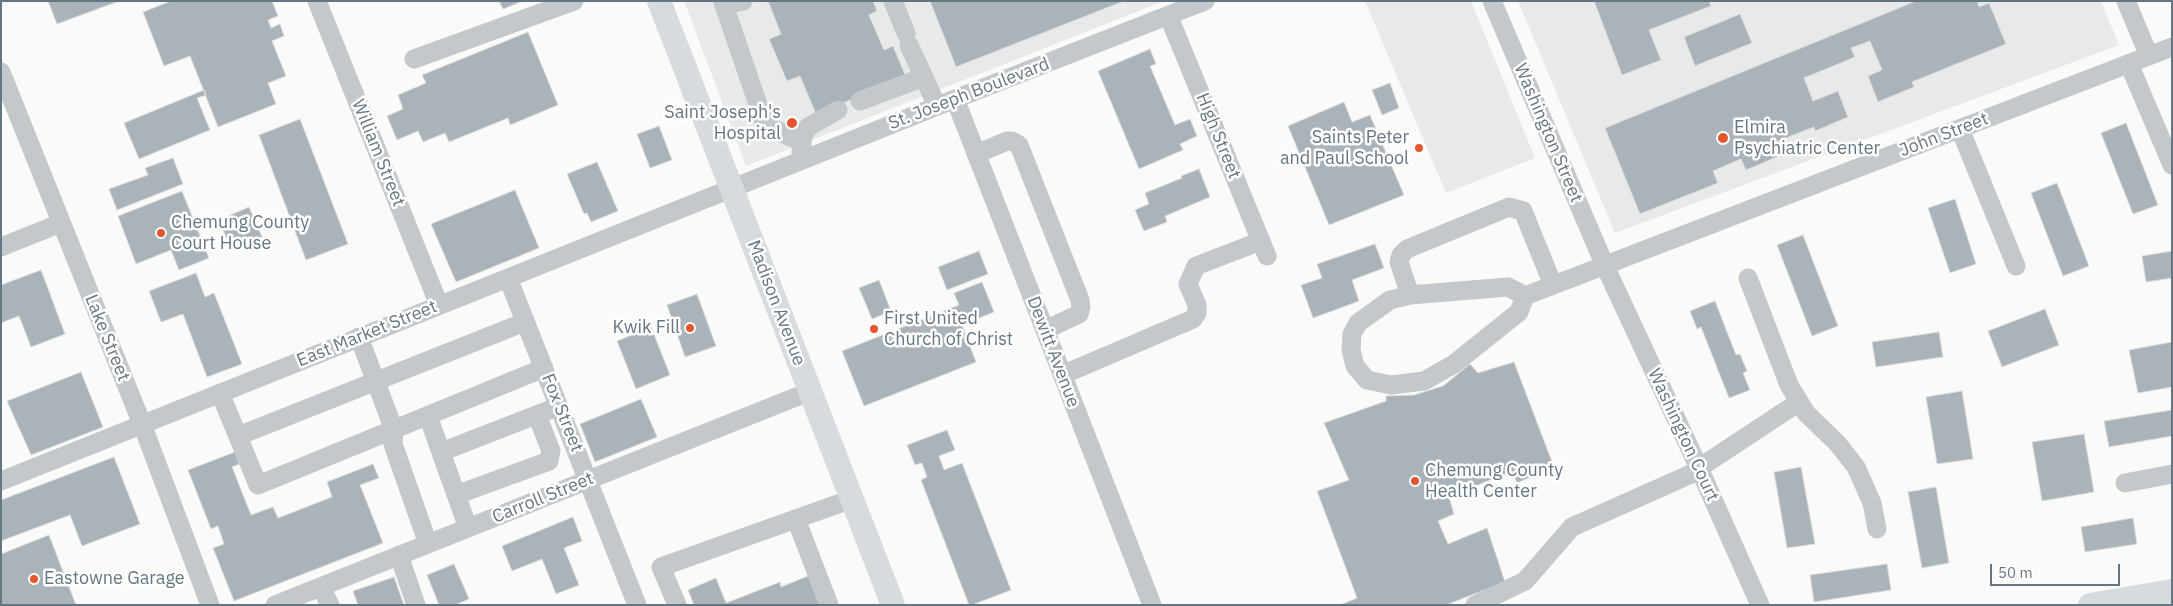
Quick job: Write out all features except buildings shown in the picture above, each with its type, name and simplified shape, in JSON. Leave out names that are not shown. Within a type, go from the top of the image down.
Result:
[{"type":"main road","name":"Madison Avenue","points":[[659,1],[893,605]]},
{"type":"main road","points":[[2090,605],[2172,591]]},
{"type":"street","name":"William Street","points":[[318,1],[439,305]]},
{"type":"street","points":[[414,59],[574,1]]},
{"type":"street","points":[[743,1],[735,4],[723,2],[765,125],[802,151]]},
{"type":"street","points":[[894,1],[937,106]]},
{"type":"street","name":"St. Joseph Boulevard","points":[[732,188],[802,151],[937,106],[1169,17],[1205,1]]},
{"type":"street","name":"Washington Street","points":[[1492,1],[1605,266]]},
{"type":"street","points":[[2133,3],[2149,56]]},
{"type":"street","name":"High Street","points":[[1062,375],[1193,319],[1197,313],[1197,305],[1188,284],[1196,266],[1264,248],[1169,17]]},
{"type":"street","name":"John Street","points":[[1525,296],[2172,47]]},
{"type":"street","points":[[2129,64],[2172,165]]},
{"type":"street","name":"Lake Street","points":[[1,72],[142,424],[210,605]]},
{"type":"street","points":[[860,101],[924,77]]},
{"type":"street","name":"Dewitt Avenue","points":[[954,99],[1152,605]]},
{"type":"street","points":[[802,151],[803,136],[808,127],[838,110]]},
{"type":"street","points":[[1960,129],[2016,266]]},
{"type":"street","points":[[976,154],[1008,141],[1019,145],[1080,300],[1079,314],[1045,330]]},
{"type":"street","name":"East Market Street","points":[[1,481],[732,188]]},
{"type":"street","points":[[1410,295],[1399,262],[1401,255],[1406,249],[1510,207],[1523,211],[1553,285]]},
{"type":"street","points":[[1,247],[61,223]]},
{"type":"street","name":"Washington Court","points":[[1605,266],[1700,469],[1760,605]]},
{"type":"street","name":"Fox Street","points":[[508,278],[637,605]]},
{"type":"street","points":[[1748,278],[1789,385],[1806,413],[1838,444],[1856,467],[1872,504],[1876,529]]},
{"type":"street","points":[[1508,287],[1525,296],[1519,312],[1454,364],[1424,381],[1391,385],[1367,380],[1355,366],[1350,350],[1352,334],[1358,323],[1390,300],[1410,295],[1508,287]]},
{"type":"street","points":[[238,436],[376,383],[526,322]]},
{"type":"street","points":[[359,337],[394,430],[393,444],[428,544]]},
{"type":"street","points":[[220,393],[258,485],[544,368]]},
{"type":"street","name":"Carroll Street","points":[[275,605],[811,391]]},
{"type":"street","points":[[1475,605],[1525,581],[1572,527],[1700,469],[1799,402]]},
{"type":"street","points":[[441,452],[559,406]]},
{"type":"street","points":[[456,495],[550,461],[551,451],[537,414]]},
{"type":"street","points":[[428,416],[468,528]]},
{"type":"street","points":[[2125,483],[2172,474]]},
{"type":"street","points":[[677,605],[661,567],[852,500]]},
{"type":"street","points":[[796,519],[829,605]]},
{"type":"street","points":[[399,555],[416,605]]},
{"type":"street","points":[[321,587],[330,605]]},
{"type":"shaded area","name":"Saint Joseph's Hospital","points":[[684,1],[1164,1],[746,166]]},
{"type":"shaded area","points":[[1365,1],[1471,1],[1535,158],[1446,193]]},
{"type":"shaded area","name":"Elmira Psychiatric Center","points":[[1518,1],[2101,1],[2119,45],[1615,233]]},
{"type":"place","name":"Saint Joseph's Hospital","points":[[792,123]]},
{"type":"place","name":"Elmira Psychiatric Center","points":[[1723,138]]},
{"type":"place","name":"Saints Peter and Paul School","points":[[1419,148]]},
{"type":"place","name":"Chemung County Court House","points":[[161,233]]},
{"type":"place","name":"Kwik Fill","points":[[690,328]]},
{"type":"place","name":"First United Church of Christ","points":[[874,329]]},
{"type":"place","name":"Chemung County Health Center","points":[[1415,481]]},
{"type":"place","name":"Eastowne Garage","points":[[34,579]]}]
